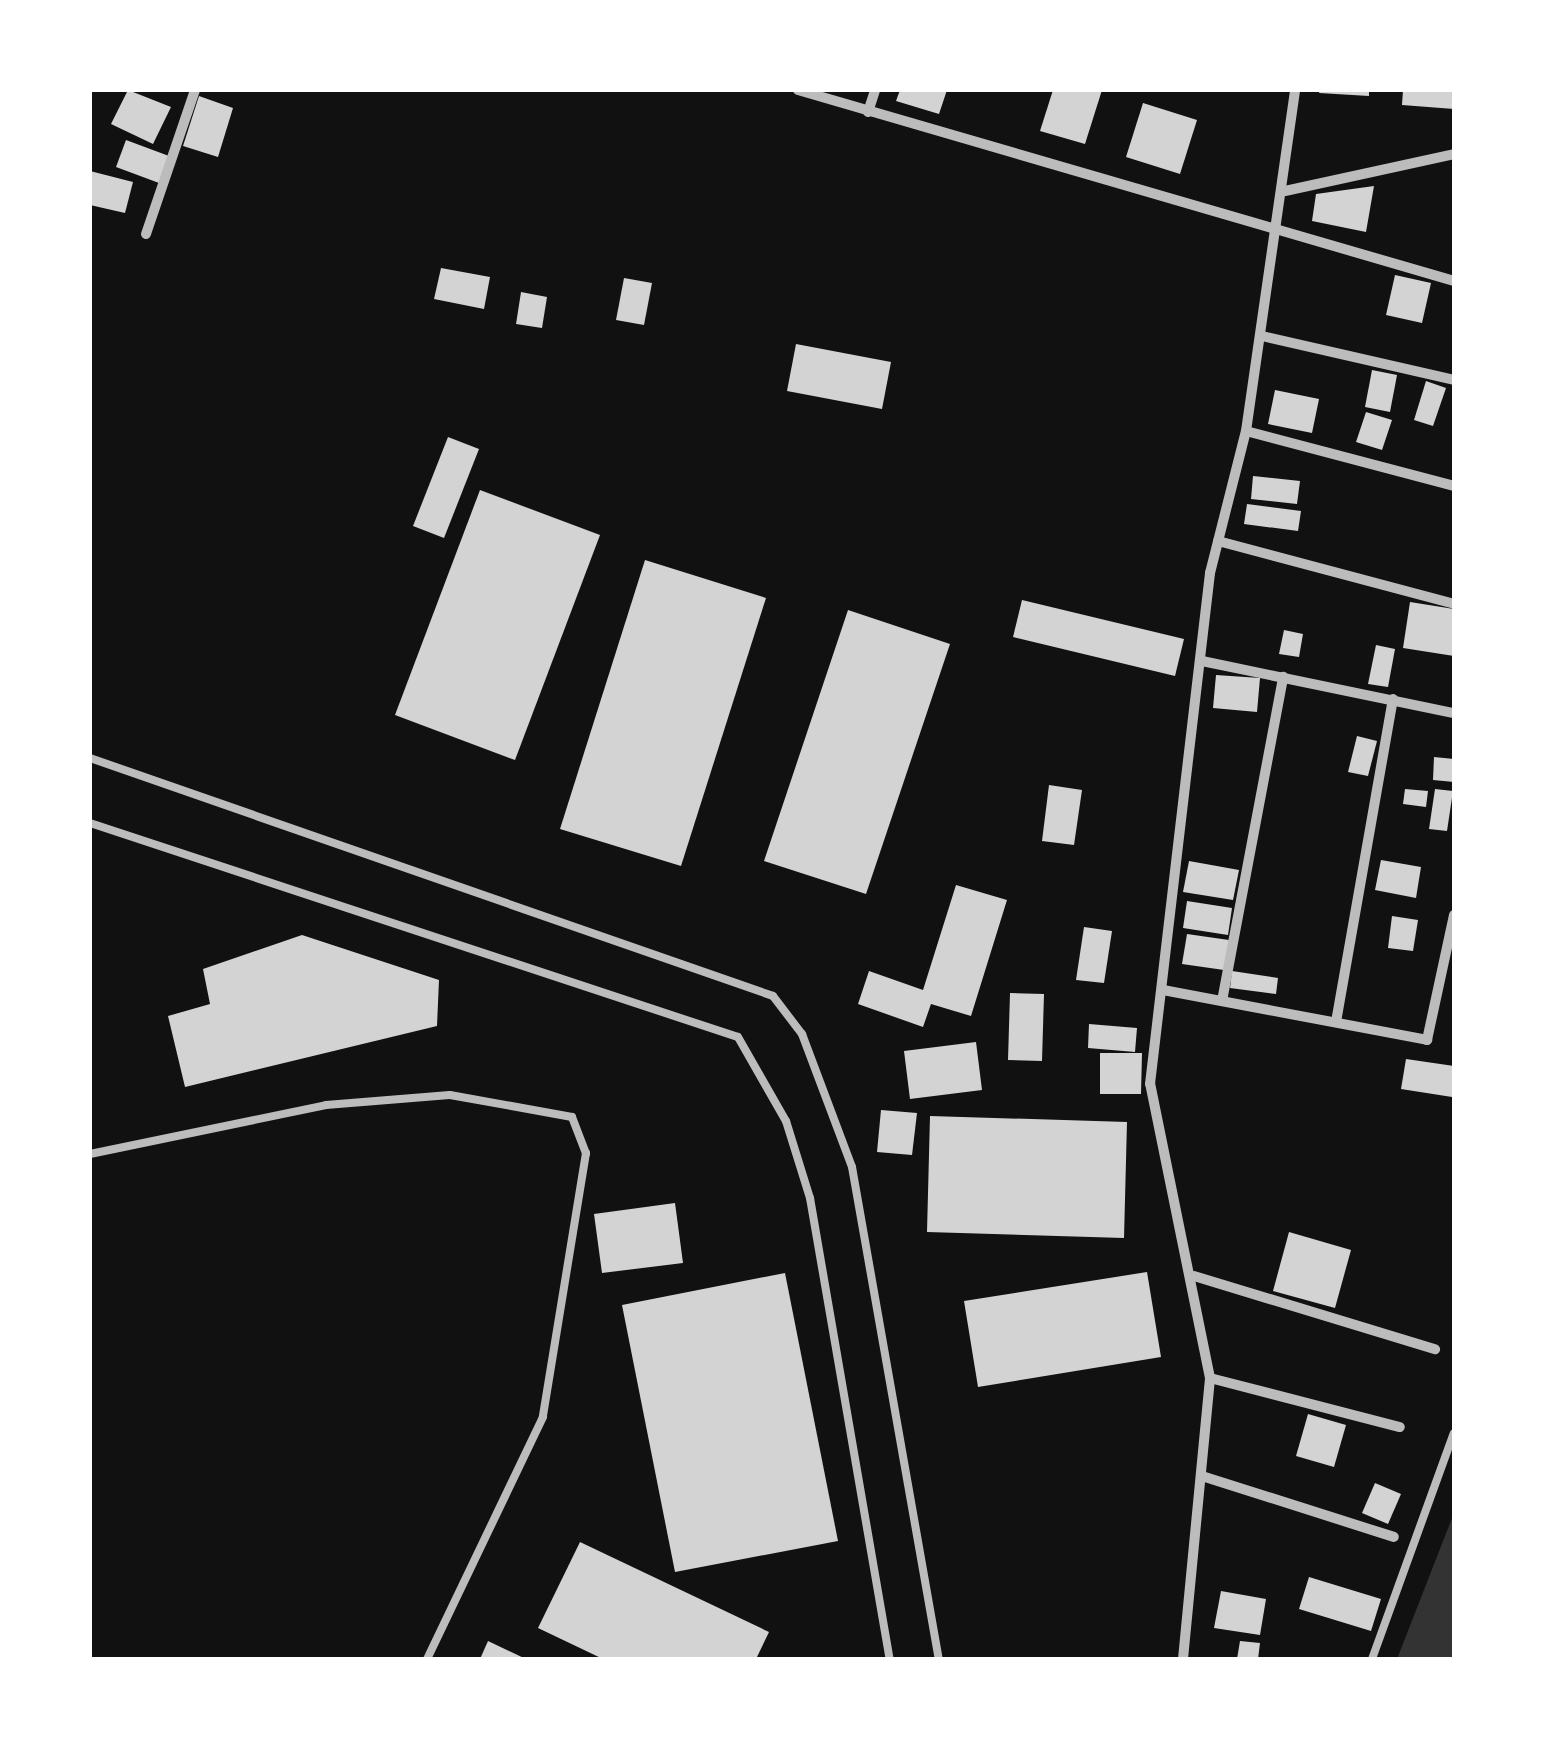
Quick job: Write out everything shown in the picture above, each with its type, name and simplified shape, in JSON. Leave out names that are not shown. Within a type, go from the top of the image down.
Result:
[{"type":"street","points":[[146,234],[195,90]]},
{"type":"street","points":[[798,90],[1454,281]]},
{"type":"street","points":[[868,112],[875,90]]},
{"type":"street","points":[[1183,1659],[1205,1477],[1210,1378],[1194,1276],[1150,1084],[1218,540],[1246,431],[1280,229],[1295,90]]},
{"type":"street","points":[[1284,191],[1454,154]]},
{"type":"street","points":[[1262,336],[1454,380]]},
{"type":"street","points":[[1246,431],[1454,486]]},
{"type":"street","points":[[1218,540],[1454,604]]},
{"type":"street","points":[[1202,661],[1454,713]]},
{"type":"street","points":[[1222,1001],[1283,676]]},
{"type":"street","points":[[1336,1022],[1393,699]]},
{"type":"street","points":[[1163,990],[1426,1040],[1454,915]]},
{"type":"street","points":[[1194,1276],[1435,1350]]},
{"type":"street","points":[[1210,1378],[1400,1427]]},
{"type":"street","points":[[1205,1477],[1394,1536]]},
{"type":"lane","points":[[90,758],[773,996],[802,1034],[852,1167],[938,1659]]},
{"type":"lane","points":[[90,824],[738,1037],[786,1121],[810,1198],[890,1659]]},
{"type":"lane","points":[[90,1154],[326,1105],[450,1095],[572,1117],[586,1153],[543,1417],[427,1659]]},
{"type":"lane","points":[[1372,1659],[1454,1433]]},
{"type":"shaded area","points":[[1454,1513],[1454,1659],[1397,1659]]},
{"type":"building","points":[[128,90],[171,107],[153,144],[111,124]]},
{"type":"building","points":[[900,90],[947,90],[939,114],[896,101]]},
{"type":"building","points":[[1053,90],[1102,90],[1085,144],[1040,131]]},
{"type":"building","points":[[1369,90],[1369,96],[1319,93]]},
{"type":"building","points":[[1403,90],[1454,90],[1454,109],[1402,105]]},
{"type":"building","points":[[199,96],[233,108],[218,157],[183,146]]},
{"type":"building","points":[[1143,103],[1197,120],[1180,174],[1126,157]]},
{"type":"building","points":[[126,140],[169,156],[159,183],[116,167]]},
{"type":"building","points":[[90,171],[133,182],[125,213],[90,205]]},
{"type":"building","points":[[1374,186],[1366,232],[1312,221],[1316,194]]},
{"type":"building","points":[[441,268],[490,277],[484,309],[434,299]]},
{"type":"building","points":[[1395,275],[1431,283],[1422,323],[1386,315]]},
{"type":"building","points":[[624,278],[652,283],[644,325],[616,320]]},
{"type":"building","points":[[521,292],[547,297],[542,328],[516,324]]},
{"type":"building","points":[[796,344],[891,362],[882,409],[787,391]]},
{"type":"building","points":[[1372,370],[1397,375],[1390,412],[1365,407]]},
{"type":"building","points":[[1426,381],[1446,388],[1433,426],[1414,420]]},
{"type":"building","points":[[1275,390],[1319,399],[1312,433],[1268,424]]},
{"type":"building","points":[[1366,412],[1392,420],[1382,450],[1356,442]]},
{"type":"building","points":[[448,437],[479,449],[444,538],[413,526]]},
{"type":"building","points":[[1253,476],[1300,481],[1297,504],[1251,499]]},
{"type":"building","points":[[480,490],[600,535],[515,760],[395,715]]},
{"type":"building","points":[[1247,504],[1301,511],[1298,531],[1244,524]]},
{"type":"building","points":[[645,560],[766,598],[681,866],[560,829]]},
{"type":"building","points":[[1022,600],[1184,639],[1175,676],[1013,637]]},
{"type":"building","points":[[1410,602],[1454,609],[1454,656],[1403,648]]},
{"type":"building","points":[[848,610],[950,644],[866,894],[764,861]]},
{"type":"building","points":[[1284,630],[1303,634],[1299,657],[1279,654]]},
{"type":"building","points":[[1376,645],[1395,649],[1388,687],[1368,684]]},
{"type":"building","points":[[1216,675],[1260,678],[1257,712],[1213,708]]},
{"type":"building","points":[[1357,736],[1377,741],[1368,776],[1348,772]]},
{"type":"building","points":[[1434,757],[1454,759],[1454,782],[1433,780]]},
{"type":"building","points":[[1049,785],[1082,790],[1074,845],[1042,841]]},
{"type":"building","points":[[1405,789],[1428,791],[1426,807],[1403,804]]},
{"type":"building","points":[[1435,789],[1453,791],[1447,831],[1429,829]]},
{"type":"building","points":[[1381,860],[1421,867],[1416,898],[1375,890]]},
{"type":"building","points":[[1189,861],[1239,870],[1233,900],[1183,892]]},
{"type":"building","points":[[956,885],[1007,900],[971,1016],[931,1004],[923,1027],[858,1004],[869,971],[923,990]]},
{"type":"building","points":[[1187,901],[1232,908],[1228,935],[1183,928]]},
{"type":"building","points":[[1392,916],[1418,920],[1413,951],[1388,948]]},
{"type":"building","points":[[1084,927],[1112,931],[1104,983],[1076,980]]},
{"type":"building","points":[[1187,934],[1229,940],[1224,970],[1182,964]]},
{"type":"building","points":[[302,935],[439,980],[437,1026],[185,1087],[168,1016],[210,1004],[203,969]]},
{"type":"building","points":[[1232,971],[1278,978],[1276,994],[1230,988]]},
{"type":"building","points":[[1010,993],[1044,994],[1042,1061],[1008,1060]]},
{"type":"building","points":[[1089,1024],[1137,1028],[1135,1052],[1088,1048]]},
{"type":"building","points":[[976,1042],[982,1090],[910,1099],[904,1051]]},
{"type":"building","points":[[1100,1053],[1142,1053],[1141,1094],[1100,1094]]},
{"type":"building","points":[[1406,1059],[1454,1066],[1452,1097],[1401,1089]]},
{"type":"building","points":[[881,1110],[917,1113],[912,1155],[877,1152]]},
{"type":"building","points":[[930,1116],[1127,1122],[1124,1238],[927,1232]]},
{"type":"building","points":[[675,1203],[683,1263],[602,1273],[594,1214]]},
{"type":"building","points":[[1289,1232],[1351,1250],[1335,1308],[1273,1291]]},
{"type":"building","points":[[1147,1272],[1161,1357],[978,1387],[964,1301]]},
{"type":"building","points":[[785,1273],[838,1541],[675,1572],[622,1305]]},
{"type":"building","points":[[1308,1414],[1346,1425],[1334,1467],[1296,1456]]},
{"type":"building","points":[[1375,1483],[1401,1494],[1388,1524],[1362,1513]]},
{"type":"building","points":[[580,1542],[769,1632],[756,1659],[603,1659],[538,1628]]},
{"type":"building","points":[[1309,1577],[1381,1599],[1371,1631],[1299,1609]]},
{"type":"building","points":[[1221,1591],[1266,1599],[1260,1635],[1214,1628]]},
{"type":"building","points":[[488,1641],[526,1659],[480,1659]]},
{"type":"building","points":[[1240,1641],[1260,1643],[1258,1659],[1237,1659]]}]
